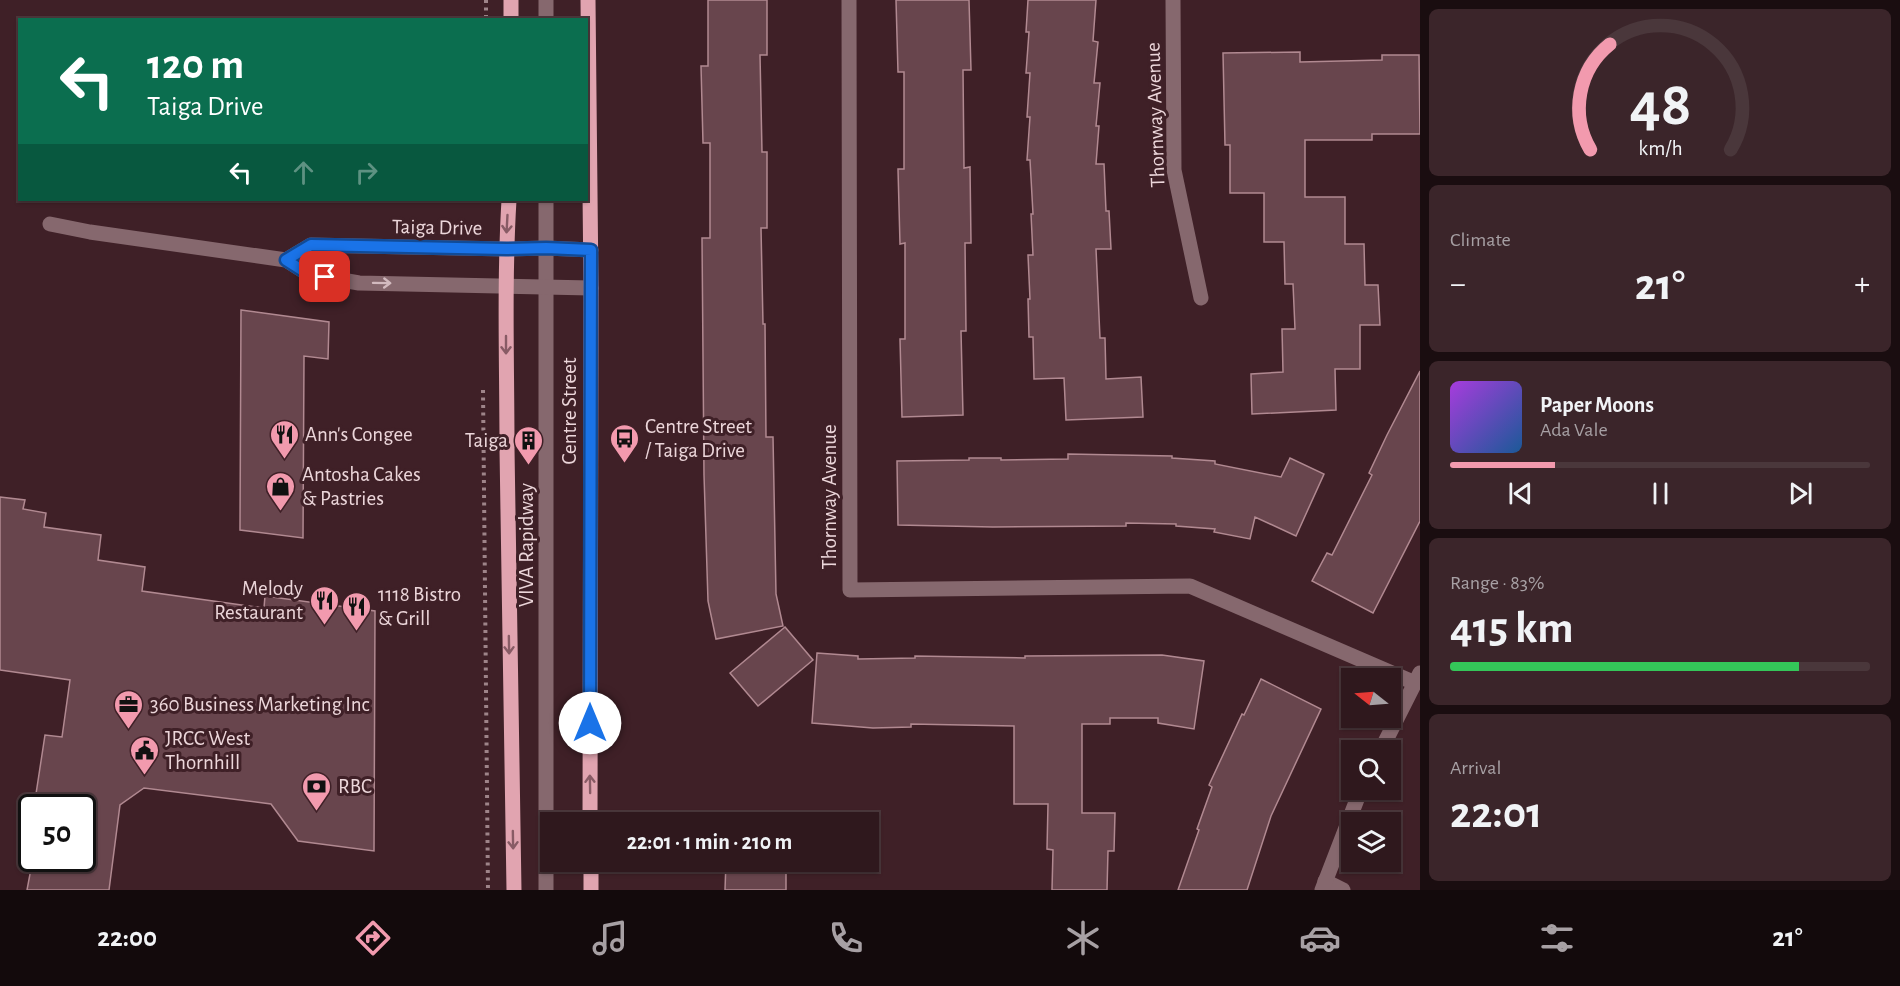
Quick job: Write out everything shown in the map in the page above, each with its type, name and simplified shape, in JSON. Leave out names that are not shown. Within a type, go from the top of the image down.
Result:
[{"type":"main road","points":[[511,0],[511,18]]},
{"type":"main road","name":"Centre Street","points":[[588,0],[591,250],[590,812]]},
{"type":"main road","points":[[509,201],[506,286],[514,890]]},
{"type":"main road","points":[[591,872],[591,890]]},
{"type":"street","points":[[546,0],[546,18]]},
{"type":"street","name":"Thornway Avenue","points":[[849,0],[850,590],[1190,586],[1417,678]]},
{"type":"street","name":"Thornway Avenue","points":[[1173,0],[1174,170],[1201,298]]},
{"type":"street","name":"VIVA Rapidway","points":[[546,201],[546,890]]},
{"type":"street","points":[[50,224],[90,232],[286,260],[308,274],[359,283],[591,288]]},
{"type":"street","name":"Taiga Drive","points":[[286,260],[311,245],[591,250]]},
{"type":"street","points":[[1386,740],[1417,678]]},
{"type":"street","points":[[1343,890],[1323,886],[1357,800]]},
{"type":"path","points":[[486,0],[486,18]]},
{"type":"path","points":[[483,380],[488,890]]},
{"type":"building","points":[[708,0],[767,0],[767,55],[760,55],[762,152],[767,152],[767,228],[761,228],[763,324],[765,324],[766,437],[773,437],[776,594],[783,626],[716,639],[708,601],[704,475],[702,238],[710,238],[710,143],[703,143],[701,66],[708,66]]},
{"type":"building","points":[[896,0],[969,0],[971,70],[963,70],[964,168],[970,167],[971,243],[965,243],[966,331],[961,331],[963,415],[902,417],[900,339],[905,339],[905,243],[900,244],[898,169],[904,169],[904,72],[898,72]]},
{"type":"building","points":[[1028,0],[1096,0],[1093,41],[1098,42],[1094,83],[1100,83],[1096,126],[1099,126],[1096,164],[1104,164],[1106,211],[1109,211],[1111,249],[1096,249],[1100,338],[1105,338],[1106,379],[1141,377],[1143,417],[1066,420],[1064,378],[1034,379],[1033,337],[1029,337],[1028,299],[1030,299],[1028,255],[1033,255],[1031,214],[1033,214],[1030,160],[1027,160],[1030,117],[1027,117],[1030,73],[1026,73],[1029,32],[1026,32]]},
{"type":"building","points":[[1300,52],[1300,62],[1382,60],[1382,55],[1419,55],[1420,134],[1372,134],[1372,140],[1305,140],[1305,197],[1345,197],[1345,244],[1364,244],[1365,285],[1378,285],[1380,325],[1360,325],[1360,369],[1335,369],[1336,410],[1252,414],[1251,374],[1283,372],[1282,329],[1295,329],[1293,284],[1285,284],[1284,242],[1264,242],[1264,193],[1230,193],[1230,145],[1225,145],[1223,53]]},
{"type":"building","points":[[241,310],[329,322],[328,359],[304,356],[303,538],[240,530]]},
{"type":"building","points":[[1420,371],[1420,521],[1373,613],[1312,581],[1327,553],[1332,555],[1372,475],[1369,473],[1387,435]]},
{"type":"building","points":[[1068,454],[1172,456],[1172,458],[1215,461],[1215,464],[1281,477],[1290,458],[1324,474],[1296,536],[1255,517],[1250,539],[1214,532],[1215,529],[1176,526],[1176,524],[1126,523],[1126,526],[993,527],[898,525],[897,461],[969,460],[969,458],[1068,459]]},
{"type":"building","points":[[0,497],[25,500],[23,509],[46,513],[44,527],[101,535],[98,560],[145,567],[142,591],[264,608],[265,596],[375,611],[374,851],[298,841],[271,804],[144,788],[120,805],[109,890],[27,890],[30,872],[96,872],[96,794],[36,794],[45,735],[62,737],[70,680],[0,670]]},
{"type":"building","points":[[785,627],[813,660],[758,706],[730,673]]},
{"type":"building","points":[[817,653],[858,656],[858,659],[915,658],[915,656],[1025,658],[1025,656],[1162,655],[1204,661],[1194,729],[1158,723],[1158,718],[1110,718],[1110,724],[1082,724],[1082,813],[1115,813],[1114,851],[1108,851],[1107,890],[1052,890],[1053,850],[1047,849],[1048,804],[1014,804],[1014,726],[911,724],[911,727],[873,728],[812,723]]},
{"type":"building","points":[[1261,679],[1321,709],[1271,816],[1247,890],[1178,890],[1212,787],[1209,785]]},
{"type":"building","points":[[726,872],[786,872],[786,890],[725,890]]},
{"type":"place","name":"Ann's Congee","points":[[284,460]]},
{"type":"place","name":"Centre Street / Taiga Drive","points":[[624,464]]},
{"type":"place","name":"Taiga","points":[[529,466]]},
{"type":"place","name":"Antosha Cakes & Pastries","points":[[281,512]]},
{"type":"place","name":"Melody Restaurant","points":[[324,626]]},
{"type":"place","name":"1118 Bistro & Grill","points":[[357,632]]},
{"type":"place","name":"360 Business Marketing Inc","points":[[129,730]]},
{"type":"place","name":"JRCC West Thornhill","points":[[144,776]]},
{"type":"place","name":"RBC","points":[[317,812]]},
{"type":"route","points":[[325,277],[308,274],[286,260],[311,245],[591,250],[590,723]]}]
